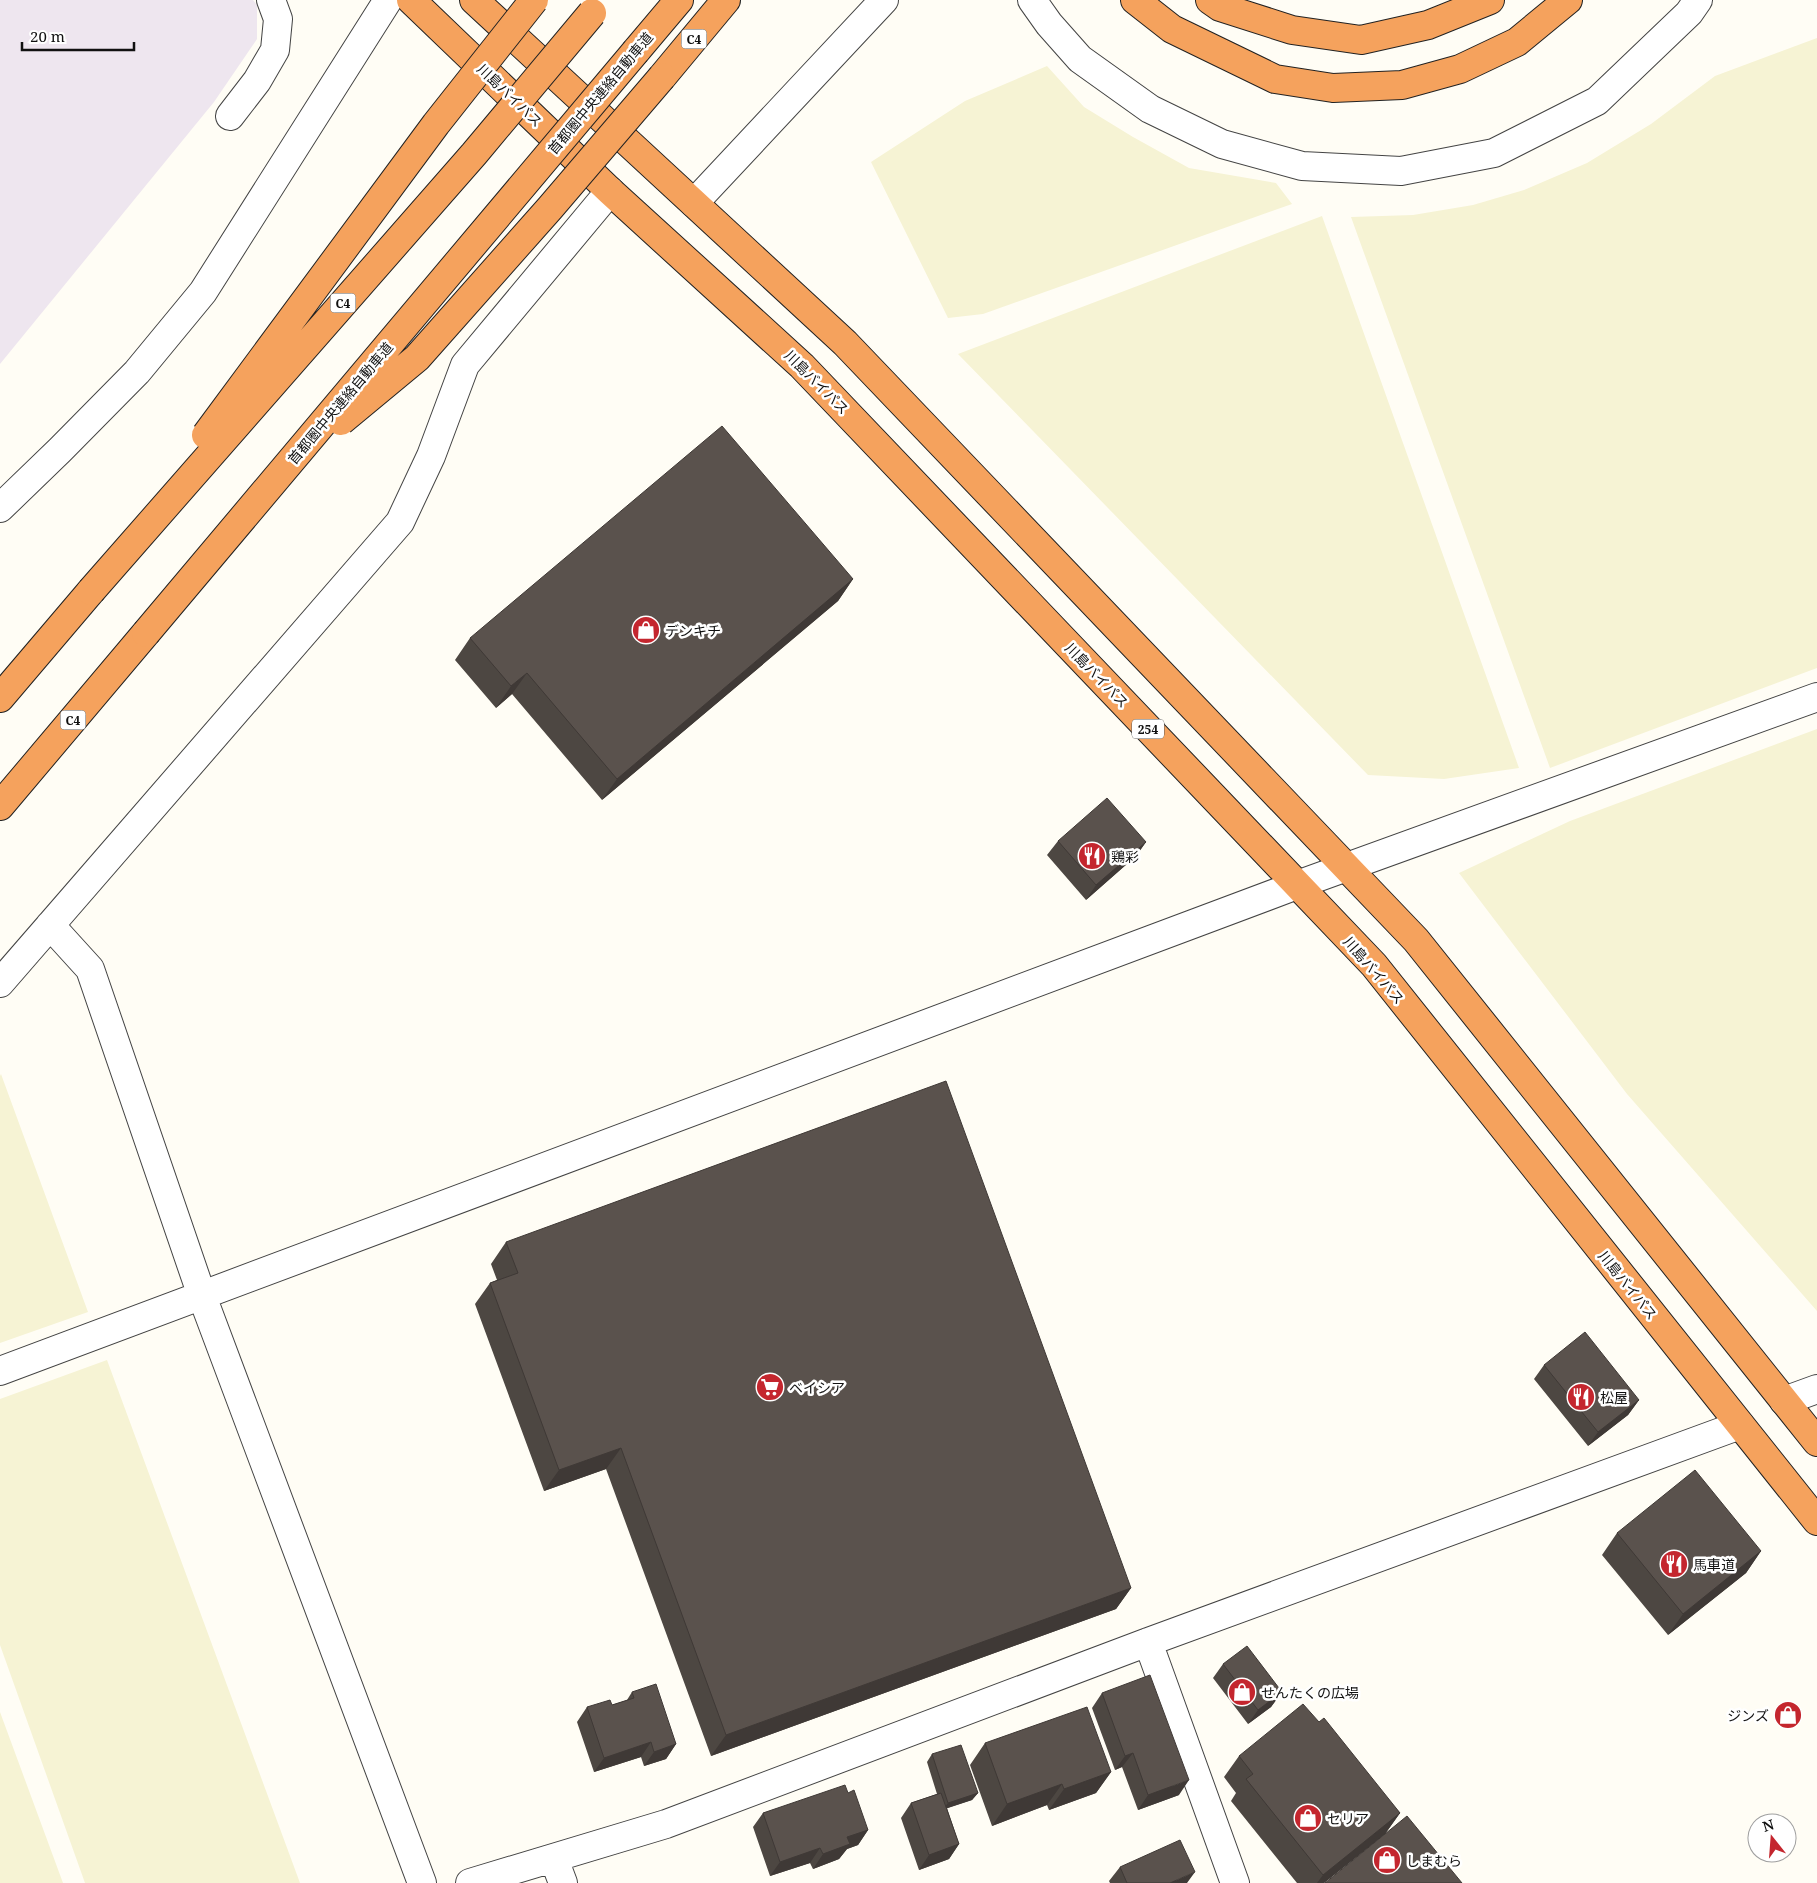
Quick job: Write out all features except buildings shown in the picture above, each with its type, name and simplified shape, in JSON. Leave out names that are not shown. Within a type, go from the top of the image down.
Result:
[{"type":"highway","name":"川島バイパス","points":[[411,0],[610,191],[802,366],[1374,966],[1817,1521]]},
{"type":"highway","points":[[474,0],[845,343],[1416,940],[1817,1442]]},
{"type":"highway","points":[[91,591],[436,124],[534,0]]},
{"type":"highway","name":"首都圏中央連絡自動車道","points":[[0,806],[679,0]]},
{"type":"highway","name":"C4","points":[[288,465],[417,358],[550,208],[726,0]]},
{"type":"highway","points":[[1134,0],[1172,29],[1276,79],[1333,88],[1402,85],[1460,69],[1517,42],[1568,0]]},
{"type":"highway","points":[[1210,0],[1220,7],[1292,30],[1361,40],[1428,25],[1490,0]]},
{"type":"highway","name":"C4","points":[[0,698],[91,591],[474,154],[598,6]]},
{"type":"street","points":[[230,116],[257,81],[275,50],[278,19],[271,0]]},
{"type":"street","points":[[0,508],[137,372],[203,292],[388,0]]},
{"type":"street","points":[[694,203],[884,0]]},
{"type":"street","points":[[1032,0],[1049,24],[1080,59],[1150,109],[1222,144],[1302,166],[1401,170],[1494,153],[1597,102],[1689,13],[1698,0]]},
{"type":"street","points":[[0,983],[400,522],[430,456],[465,364],[610,191]]},
{"type":"street","points":[[0,1371],[1297,885],[1817,697]]},
{"type":"street","points":[[50,925],[90,969],[202,1296],[422,1883]]},
{"type":"street","points":[[1784,1401],[1817,1389]]},
{"type":"street","points":[[470,1883],[559,1871],[666,1824],[1148,1642],[1740,1425]]},
{"type":"street","points":[[1148,1642],[1235,1883]]},
{"type":"shaded area","points":[[0,0],[253,0],[257,5],[257,39],[214,102],[0,364]]},
{"type":"shaded area","points":[[1817,38],[1817,668],[1550,768],[1351,217],[1413,215],[1473,205],[1524,190],[1587,163],[1651,124],[1715,76]]},
{"type":"shaded area","points":[[1047,66],[1084,107],[1133,137],[1189,168],[1276,183],[1292,204],[983,314],[948,318],[871,162],[965,101]]},
{"type":"shaded area","points":[[1322,216],[1519,768],[1444,779],[1368,775],[958,354]]},
{"type":"shaded area","points":[[1817,729],[1817,1311],[1627,1094],[1459,873],[1570,821]]},
{"type":"shaded area","points":[[1,1074],[88,1312],[0,1343],[0,1076]]},
{"type":"shaded area","points":[[107,1360],[300,1883],[85,1883],[0,1645],[0,1399]]},
{"type":"shaded area","points":[[0,1712],[63,1883],[0,1883]]},
{"type":"place","name":"デンキチ","points":[[646,630]]},
{"type":"place","name":"鶏彩","points":[[1092,856]]},
{"type":"place","name":"ベイシア","points":[[770,1387]]},
{"type":"place","name":"松屋","points":[[1581,1397]]},
{"type":"place","name":"馬車道","points":[[1674,1564]]},
{"type":"place","name":"せんたくの広場","points":[[1242,1692]]},
{"type":"place","name":"ジンズ","points":[[1788,1715]]},
{"type":"place","name":"セリア","points":[[1308,1818]]},
{"type":"place","name":"しまむら","points":[[1387,1860]]}]
